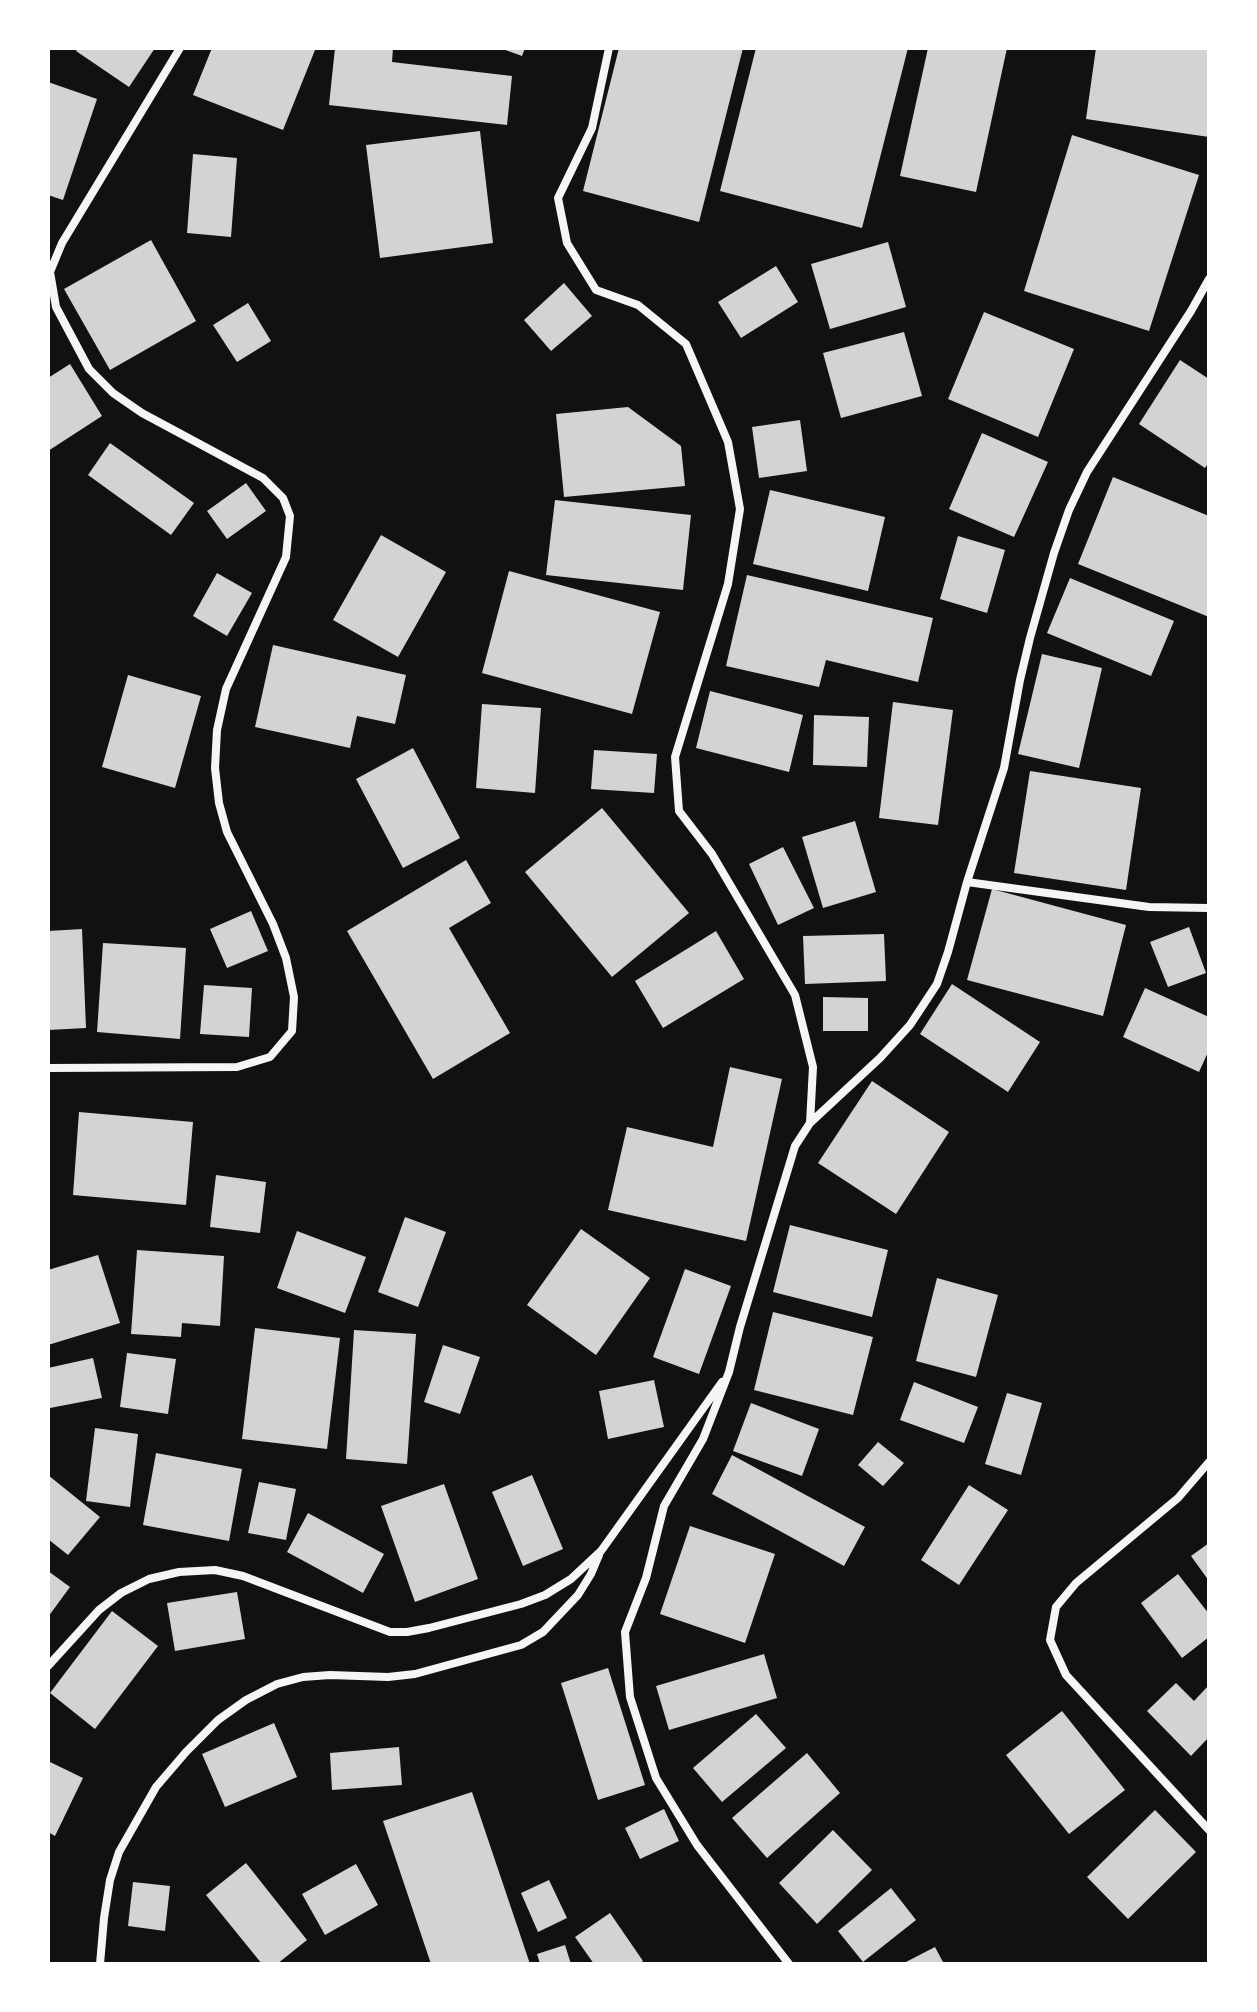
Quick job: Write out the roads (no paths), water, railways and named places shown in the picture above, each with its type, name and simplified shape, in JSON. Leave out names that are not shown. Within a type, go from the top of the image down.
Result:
[{"type":"street","points":[[48,1068],[237,1067],[270,1057],[292,1031],[294,997],[286,958],[273,924],[227,832],[219,803],[215,768],[217,730],[226,689],[286,557],[290,516],[283,498],[263,478],[142,413],[113,393],[89,369],[56,307],[50,272],[62,243],[180,48]]},
{"type":"street","points":[[609,48],[592,128],[558,198],[567,243],[596,290],[638,305],[686,344],[728,442],[740,509],[728,584],[675,757],[679,811],[712,854],[795,995],[813,1067],[810,1123]]},
{"type":"street","points":[[789,1964],[697,1845],[656,1778],[630,1697],[625,1632],[646,1578],[664,1506],[703,1439],[729,1372],[795,1146],[810,1123],[880,1058],[910,1025],[937,984],[1004,768],[1027,652],[1069,510],[1087,472],[1209,279]]},
{"type":"street","points":[[967,882],[1149,907],[1209,908]]},
{"type":"street","points":[[48,1666],[99,1610],[121,1593],[149,1579],[179,1572],[215,1570],[243,1576],[390,1632],[407,1632],[521,1604],[545,1595],[571,1579],[601,1551],[729,1372]]},
{"type":"street","points":[[1209,1462],[1178,1498],[1076,1583],[1056,1607],[1050,1640],[1066,1675],[1209,1830]]},
{"type":"street","points":[[100,1964],[110,1880],[119,1852],[156,1787],[218,1720],[246,1700],[277,1684],[303,1677],[415,1674],[521,1645],[543,1632],[578,1595],[601,1551]]}]
